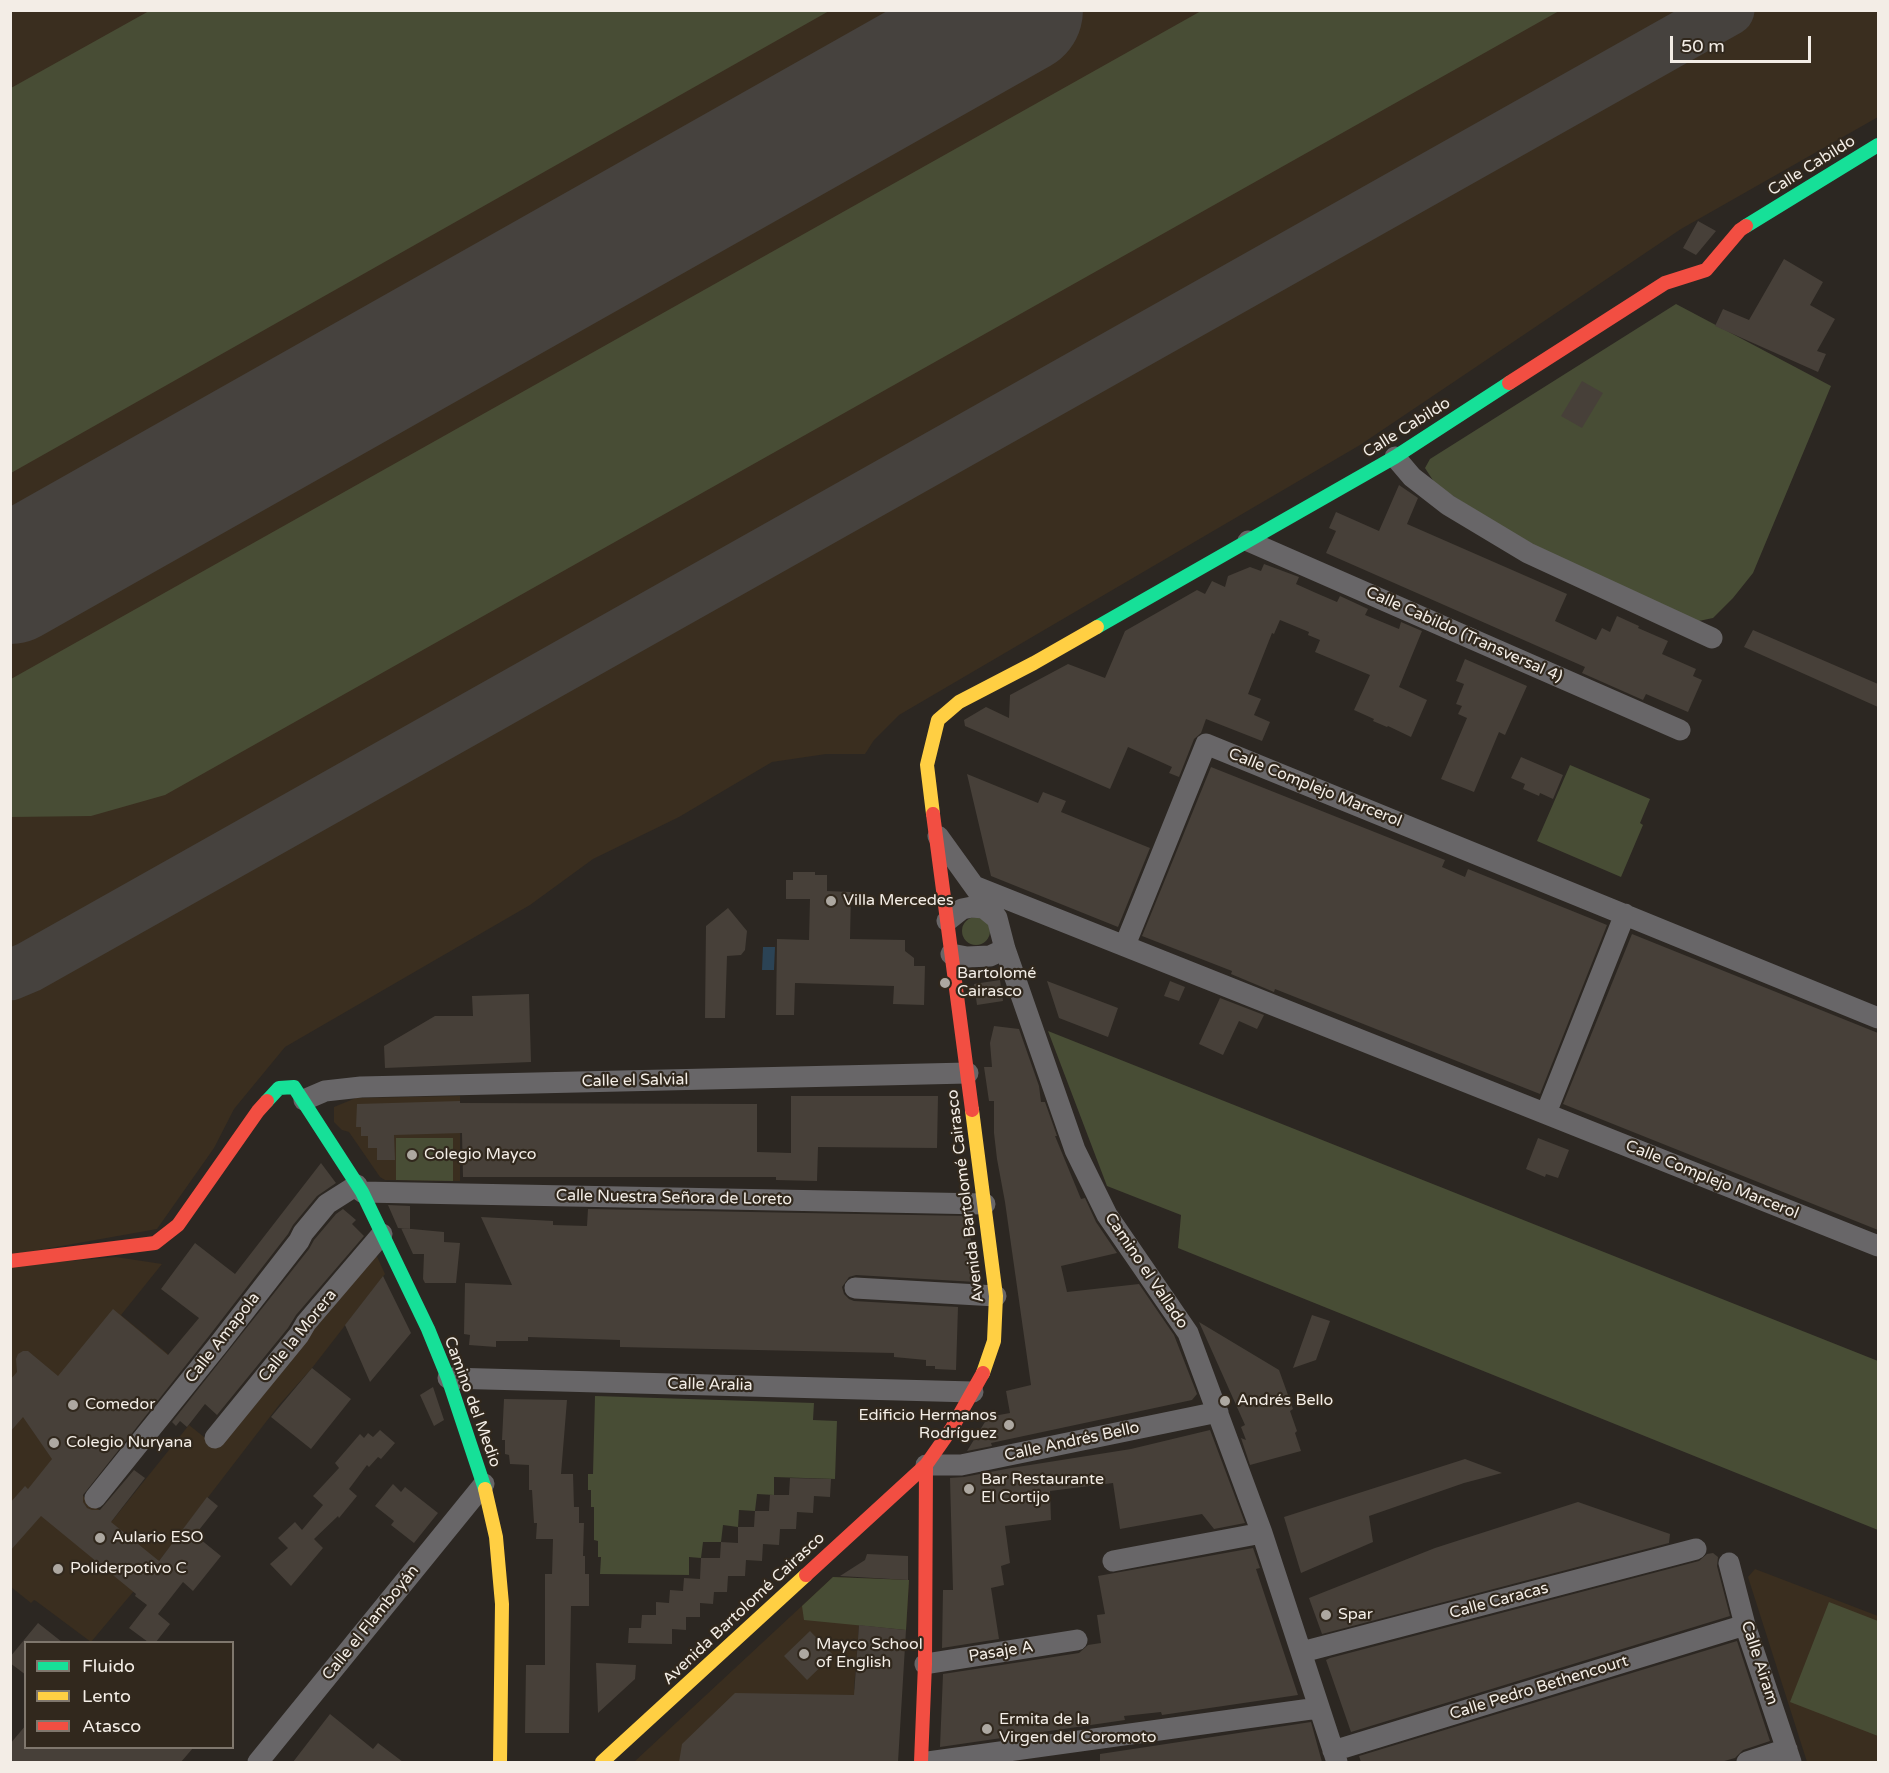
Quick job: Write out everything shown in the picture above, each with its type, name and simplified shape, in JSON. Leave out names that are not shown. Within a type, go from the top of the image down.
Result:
[{"type":"street","name":"Calle Cabildo","points":[[938,720],[959,702],[1034,663],[1395,457],[1665,283],[1706,270],[1740,230],[1878,145]]},
{"type":"street","points":[[1395,457],[1412,477],[1448,505],[1527,553],[1712,638]]},
{"type":"street","name":"Calle Cabildo (Transversal 4)","points":[[1248,541],[1680,730]]},
{"type":"street","name":"Avenida Bartolomé Cairasco","points":[[602,1762],[926,1465],[952,1428],[985,1370],[994,1341],[996,1296],[927,765],[938,720]]},
{"type":"street","name":"Calle Complejo Marcerol","points":[[1125,945],[1206,744],[1878,1018]]},
{"type":"street","name":"Camino el Vallado","points":[[934,830],[997,918],[1005,949],[1075,1150],[1107,1215],[1188,1333],[1262,1533],[1335,1757]]},
{"type":"street","name":"Calle Complejo Marcerol","points":[[974,886],[1878,1246]]},
{"type":"street","points":[[947,921],[962,909],[972,907],[984,908],[997,918],[1018,904]]},
{"type":"street","points":[[1546,1113],[1625,914]]},
{"type":"street","points":[[951,954],[967,957],[990,956],[1005,949]]},
{"type":"street","name":"Calle el Salvial","points":[[299,1094],[361,1087],[968,1073]]},
{"type":"street","points":[[10,1261],[154,1243],[178,1225],[265,1103],[279,1088],[299,1094]]},
{"type":"street","name":"Camino del Medio","points":[[299,1094],[360,1189],[428,1329],[448,1378],[484,1484],[496,1538],[502,1605],[500,1762]]},
{"type":"street","name":"Calle Nuestra Señora de Loreto","points":[[360,1189],[985,1204]]},
{"type":"street","name":"Calle Amapola","points":[[95,1498],[219,1344],[327,1204],[360,1189]]},
{"type":"street","name":"Calle la Morera","points":[[215,1438],[299,1335],[306,1323],[382,1234]]},
{"type":"street","points":[[855,1288],[996,1296]]},
{"type":"street","name":"Calle Aralia","points":[[448,1378],[973,1392]]},
{"type":"street","name":"Calle Andrés Bello","points":[[926,1465],[961,1465],[1218,1412]]},
{"type":"street","points":[[921,1762],[925,1664],[926,1465]]},
{"type":"street","name":"Calle el Flamboyán","points":[[258,1762],[484,1484]]},
{"type":"street","points":[[1113,1561],[1262,1533]]},
{"type":"street","name":"Calle Caracas","points":[[1302,1652],[1696,1549]]},
{"type":"street","name":"Calle Airam","points":[[1729,1563],[1745,1625],[1789,1756]]},
{"type":"street","name":"Calle Pedro Bethencourt","points":[[1335,1757],[1745,1625]]},
{"type":"street","name":"Pasaje A","points":[[925,1664],[1077,1640]]},
{"type":"street","points":[[928,1762],[1318,1708]]},
{"type":"street","points":[[1747,1762],[1789,1756]]},
{"type":"shaded area","points":[[10,11],[1878,11],[1878,117],[1681,229],[1360,445],[899,715],[874,740],[865,754],[826,754],[772,762],[679,817],[593,859],[530,905],[285,1047],[234,1109],[214,1148],[157,1229],[11,1255]]},
{"type":"shaded area","name":"Colegio Mayco","points":[[460,1096],[460,1181],[385,1180],[380,1177],[349,1132],[342,1130],[334,1122],[334,1107],[356,1098]]},
{"type":"shaded area","name":"Colegio Nuryana","points":[[374,1250],[385,1274],[312,1368],[279,1405],[159,1561],[92,1641],[36,1601],[31,1603],[11,1587],[10,1266],[116,1257],[162,1264],[121,1315],[168,1354],[66,1481],[112,1521],[189,1425],[214,1445]]},
{"type":"shaded area","points":[[1755,1569],[1878,1616],[1878,1762],[1807,1762],[1748,1577]]},
{"type":"shaded area","name":"Mayco School of English","points":[[833,1577],[909,1580],[906,1630],[859,1625],[854,1689],[860,1695],[857,1762],[634,1762]]},
{"type":"green space","points":[[149,11],[829,11],[11,473],[11,88]]},
{"type":"green space","points":[[1201,11],[1559,11],[165,795],[91,816],[11,817],[11,679]]},
{"type":"green space","points":[[1676,304],[1831,386],[1753,573],[1713,618],[1694,622],[1557,558],[1492,521],[1436,485],[1425,468],[1430,459]]},
{"type":"green space","points":[[1570,765],[1650,799],[1640,823],[1643,825],[1621,877],[1537,841]]},
{"type":"green space","points":[[976,917],[986,921],[990,931],[986,941],[976,945],[966,941],[962,931],[966,921]]},
{"type":"green space","points":[[1048,1031],[1878,1361],[1878,1530],[1178,1248],[1181,1215],[1107,1186]]},
{"type":"green space","points":[[396,1138],[453,1138],[453,1181],[396,1180]]},
{"type":"green space","points":[[595,1396],[814,1403],[813,1420],[837,1421],[835,1479],[774,1477],[774,1495],[757,1494],[755,1511],[739,1510],[738,1527],[723,1525],[721,1542],[703,1542],[701,1558],[689,1557],[689,1575],[600,1574],[601,1557],[598,1557],[598,1541],[594,1540],[594,1507],[591,1507],[591,1490],[588,1490],[588,1474],[593,1474]]},
{"type":"green space","points":[[833,1577],[909,1580],[906,1630],[804,1620],[802,1606]]},
{"type":"green space","points":[[1829,1602],[1878,1621],[1878,1736],[1790,1702]]},
{"type":"water","points":[[763,947],[775,947],[774,970],[762,970]]},
{"type":"building","points":[[1698,221],[1716,231],[1696,255],[1683,248]]},
{"type":"building","points":[[1784,259],[1823,282],[1810,305],[1835,319],[1817,351],[1826,354],[1818,372],[1715,326],[1723,309],[1749,320]]},
{"type":"building","points":[[1582,381],[1603,393],[1582,428],[1561,416]]},
{"type":"building","points":[[1399,485],[1418,498],[1407,524],[1567,594],[1555,621],[1596,640],[1602,628],[1610,632],[1617,616],[1668,641],[1662,654],[1696,669],[1693,676],[1702,680],[1688,712],[1646,694],[1643,700],[1582,673],[1585,667],[1326,553],[1336,531],[1329,528],[1336,512],[1379,531]]},
{"type":"building","points":[[1264,564],[1299,577],[1296,584],[1316,593],[1337,602],[1340,596],[1368,609],[1365,615],[1399,629],[1401,622],[1422,631],[1399,687],[1427,700],[1411,737],[1373,721],[1374,719],[1354,710],[1370,675],[1315,652],[1320,640],[1308,635],[1309,632],[1280,620],[1274,634],[1272,633],[1248,694],[1261,699],[1254,715],[1270,722],[1262,741],[1206,719],[1201,733],[1194,739],[1179,777],[1169,773],[1172,767],[1128,747],[1110,789],[965,726],[964,720],[986,707],[1009,718],[1010,695],[1068,664],[1105,678],[1125,631],[1197,590],[1205,594],[1212,581],[1225,587],[1228,576],[1250,567],[1261,571]]},
{"type":"building","points":[[1753,630],[1878,684],[1878,707],[1744,647]]},
{"type":"building","points":[[1465,659],[1527,686],[1505,735],[1499,732],[1474,792],[1441,779],[1467,718],[1458,714],[1462,706],[1456,704],[1464,684],[1456,681]]},
{"type":"building","points":[[1521,757],[1563,775],[1553,799],[1523,789],[1525,784],[1511,778]]},
{"type":"building","points":[[1211,767],[1445,860],[1442,867],[1465,877],[1468,869],[1607,925],[1540,1094],[1275,989],[1274,992],[1231,974],[1232,971],[1142,936]]},
{"type":"building","points":[[967,774],[1038,803],[1043,792],[1066,801],[1061,812],[1150,848],[1118,927],[991,876]]},
{"type":"building","points":[[793,872],[815,872],[815,875],[827,875],[827,891],[851,892],[850,939],[905,940],[905,951],[914,958],[914,966],[925,966],[924,1005],[893,1004],[894,986],[795,983],[794,1015],[776,1015],[777,939],[809,940],[810,899],[786,899],[786,880],[793,880]]},
{"type":"building","points":[[728,908],[747,931],[745,950],[741,955],[727,956],[725,1018],[705,1018],[706,926]]},
{"type":"building","points":[[1632,934],[1878,1033],[1878,1230],[1563,1104]]},
{"type":"building","points":[[1000,980],[1003,1001],[977,1005],[974,984]]},
{"type":"building","points":[[1047,981],[1118,1008],[1108,1037],[1059,1018]]},
{"type":"building","points":[[1170,981],[1185,987],[1179,1001],[1164,996]]},
{"type":"building","points":[[529,994],[531,1062],[385,1068],[384,1046],[435,1016],[473,1016],[472,996]]},
{"type":"building","points":[[1220,998],[1264,1015],[1257,1029],[1239,1021],[1223,1055],[1199,1044]]},
{"type":"building","points":[[994,1026],[1019,1029],[1039,1086],[1041,1102],[1045,1102],[1057,1136],[1055,1136],[1081,1199],[1085,1198],[1096,1222],[1117,1253],[1061,1266],[1067,1292],[1139,1284],[1174,1335],[1197,1394],[1192,1400],[991,1443],[992,1446],[967,1451],[988,1417],[1010,1413],[1006,1391],[1031,1385],[997,1159],[994,1101],[989,1101],[984,1067],[992,1067],[990,1043]]},
{"type":"building","points":[[791,1096],[938,1096],[937,1148],[818,1147],[817,1181],[776,1180],[776,1177],[463,1177],[462,1133],[394,1135],[395,1160],[377,1160],[377,1148],[368,1148],[368,1136],[361,1136],[361,1127],[356,1127],[357,1104],[460,1101],[460,1103],[757,1104],[757,1152],[791,1153]]},
{"type":"building","points":[[1538,1138],[1569,1150],[1558,1178],[1546,1174],[1545,1177],[1526,1169]]},
{"type":"building","points":[[321,1163],[336,1183],[317,1196],[293,1225],[209,1336],[83,1495],[83,1502],[87,1508],[100,1510],[134,1470],[145,1478],[111,1522],[159,1561],[207,1497],[218,1506],[195,1535],[221,1556],[193,1591],[183,1582],[158,1614],[170,1624],[157,1641],[147,1641],[129,1628],[147,1605],[41,1516],[10,1551],[10,1503],[25,1486],[28,1489],[52,1459],[23,1417],[10,1432],[10,1380],[17,1372],[18,1354],[23,1351],[28,1351],[58,1376],[113,1309],[168,1355],[199,1318],[161,1289],[195,1243],[235,1274]]},
{"type":"building","points":[[388,1205],[410,1206],[410,1229],[398,1228]]},
{"type":"building","points":[[343,1209],[356,1220],[352,1224],[364,1236],[296,1315],[217,1415],[205,1404],[187,1427],[180,1421],[176,1426],[172,1422],[314,1240]]},
{"type":"building","points":[[588,1209],[968,1216],[976,1282],[856,1275],[849,1277],[842,1287],[844,1294],[854,1301],[958,1307],[956,1370],[935,1369],[935,1366],[926,1366],[926,1360],[894,1357],[894,1353],[620,1347],[620,1340],[528,1337],[528,1341],[496,1341],[496,1347],[469,1345],[470,1335],[464,1334],[465,1283],[512,1285],[481,1217],[553,1221],[553,1225],[587,1226]]},
{"type":"building","points":[[401,1228],[444,1232],[444,1242],[460,1243],[456,1283],[425,1283],[423,1279],[424,1254],[413,1254]]},
{"type":"building","points":[[383,1276],[411,1333],[370,1382],[345,1325]]},
{"type":"building","points":[[1312,1315],[1330,1321],[1316,1360],[1293,1368]]},
{"type":"building","points":[[1199,1322],[1279,1370],[1293,1409],[1290,1411],[1301,1451],[1250,1465],[1241,1438],[1246,1440],[1241,1427],[1245,1425]]},
{"type":"building","points":[[312,1368],[351,1399],[311,1449],[271,1417]]},
{"type":"building","points":[[433,1387],[444,1420],[434,1426],[420,1395]]},
{"type":"building","points":[[504,1399],[567,1400],[561,1474],[573,1474],[574,1507],[579,1507],[579,1523],[584,1523],[583,1556],[585,1556],[585,1574],[589,1574],[589,1606],[571,1606],[569,1733],[525,1733],[526,1665],[545,1665],[545,1574],[552,1574],[553,1539],[536,1539],[537,1523],[534,1523],[532,1490],[529,1490],[529,1465],[510,1464],[509,1455],[505,1454],[505,1440],[502,1440]]},
{"type":"building","points":[[380,1430],[395,1443],[381,1459],[378,1457],[369,1467],[367,1465],[349,1489],[357,1496],[339,1518],[338,1516],[314,1539],[323,1548],[291,1586],[270,1564],[288,1548],[278,1538],[295,1522],[302,1530],[323,1505],[313,1496],[339,1468],[335,1463],[360,1434],[364,1438],[368,1433],[373,1437]]},
{"type":"building","points":[[1210,1430],[1245,1523],[1214,1529],[1202,1514],[1120,1529],[1113,1483],[1050,1491],[1051,1520],[1005,1526],[1010,1563],[1001,1566],[1004,1585],[991,1588],[999,1639],[942,1648],[943,1590],[953,1590],[950,1478],[1131,1449]]},
{"type":"building","points":[[1465,1459],[1502,1473],[1464,1483],[1369,1516],[1373,1542],[1301,1573],[1284,1517]]},
{"type":"building","points":[[790,1478],[831,1479],[830,1497],[814,1496],[813,1513],[797,1512],[796,1529],[780,1529],[779,1545],[763,1544],[762,1561],[746,1560],[745,1576],[728,1576],[727,1592],[714,1592],[713,1604],[700,1603],[700,1617],[686,1617],[686,1630],[672,1629],[672,1644],[628,1643],[629,1628],[641,1628],[642,1615],[656,1615],[656,1602],[669,1603],[670,1590],[683,1591],[684,1578],[700,1579],[701,1558],[720,1558],[721,1542],[738,1543],[738,1527],[754,1527],[755,1511],[769,1511],[770,1495],[789,1495]]},
{"type":"building","points":[[393,1484],[401,1492],[405,1487],[438,1513],[414,1543],[391,1525],[394,1521],[375,1506]]},
{"type":"building","points":[[1578,1502],[1670,1534],[1669,1543],[1322,1634],[1309,1598],[1435,1548]]},
{"type":"building","points":[[1253,1548],[1260,1568],[1256,1569],[1298,1695],[1162,1715],[1161,1712],[1124,1716],[1125,1720],[940,1747],[943,1674],[1079,1653],[1088,1645],[1101,1643],[1097,1615],[1105,1614],[1098,1576]]},
{"type":"building","points":[[1713,1553],[1718,1557],[1717,1566],[1730,1616],[1351,1732],[1326,1660],[1330,1658],[1699,1561],[1707,1554]]},
{"type":"building","points":[[867,1554],[908,1556],[908,1580],[840,1576],[865,1560]]},
{"type":"building","points":[[38,1623],[61,1641],[24,1641],[24,1674],[10,1663],[10,1657]]},
{"type":"building","points":[[859,1625],[906,1630],[898,1762],[679,1762],[682,1744],[735,1693],[854,1695]]},
{"type":"building","points":[[810,1631],[833,1655],[807,1680],[784,1656]]},
{"type":"building","points":[[1737,1641],[1770,1741],[1743,1750],[1735,1758],[1721,1762],[1361,1762],[1359,1756]]},
{"type":"building","points":[[596,1663],[636,1665],[635,1679],[598,1713]]},
{"type":"building","points":[[330,1714],[373,1749],[378,1743],[403,1762],[293,1762]]},
{"type":"building","points":[[1311,1722],[1322,1762],[1100,1762],[1100,1754]]},
{"type":"building","points":[[24,1727],[24,1749],[192,1749],[181,1762],[10,1762],[10,1744]]},
{"type":"taxiway","points":[[10,975],[29,967],[1729,10]]},
{"type":"runway","points":[[10,580],[1019,10]]},
{"type":"traffic: fast","points":[[1746,226],[1878,145]]},
{"type":"traffic: fast","points":[[1097,627],[1395,457],[1509,383]]},
{"type":"traffic: fast","points":[[267,1101],[279,1088],[294,1087],[362,1192],[428,1329],[448,1378],[485,1489]]},
{"type":"traffic: slow","points":[[933,814],[927,765],[938,720],[959,702],[1097,627]]},
{"type":"traffic: slow","points":[[972,1110],[996,1296],[994,1341],[983,1373]]},
{"type":"traffic: slow","points":[[485,1489],[496,1537],[502,1604],[500,1762]]},
{"type":"traffic: slow","points":[[602,1762],[806,1575]]},
{"type":"traffic: jam","points":[[1509,383],[1665,283],[1706,270],[1746,226]]},
{"type":"traffic: jam","points":[[933,814],[972,1110]]},
{"type":"traffic: jam","points":[[10,1261],[155,1243],[178,1225],[267,1101]]},
{"type":"traffic: jam","points":[[806,1575],[926,1465],[952,1428],[983,1373]]},
{"type":"traffic: jam","points":[[921,1762],[925,1664],[926,1465]]},
{"type":"place","name":"Villa Mercedes","points":[[831,901]]},
{"type":"place","name":"Bartolomé Cairasco","points":[[945,983]]},
{"type":"place","name":"Colegio Mayco","points":[[412,1155]]},
{"type":"place","name":"Andrés Bello","points":[[1225,1401]]},
{"type":"place","name":"Comedor","points":[[73,1405]]},
{"type":"place","name":"Edificio Hermanos Rodríguez","points":[[1009,1425]]},
{"type":"place","name":"Colegio Nuryana","points":[[54,1443]]},
{"type":"place","name":"Bar Restaurante El Cortijo","points":[[969,1489]]},
{"type":"place","name":"Aulario ESO","points":[[100,1538]]},
{"type":"place","name":"Poliderpotivo C","points":[[58,1569]]},
{"type":"place","name":"Spar","points":[[1326,1615]]},
{"type":"place","name":"Mayco School of English","points":[[804,1654]]},
{"type":"place","name":"Ermita de la Virgen del Coromoto","points":[[987,1729]]}]
